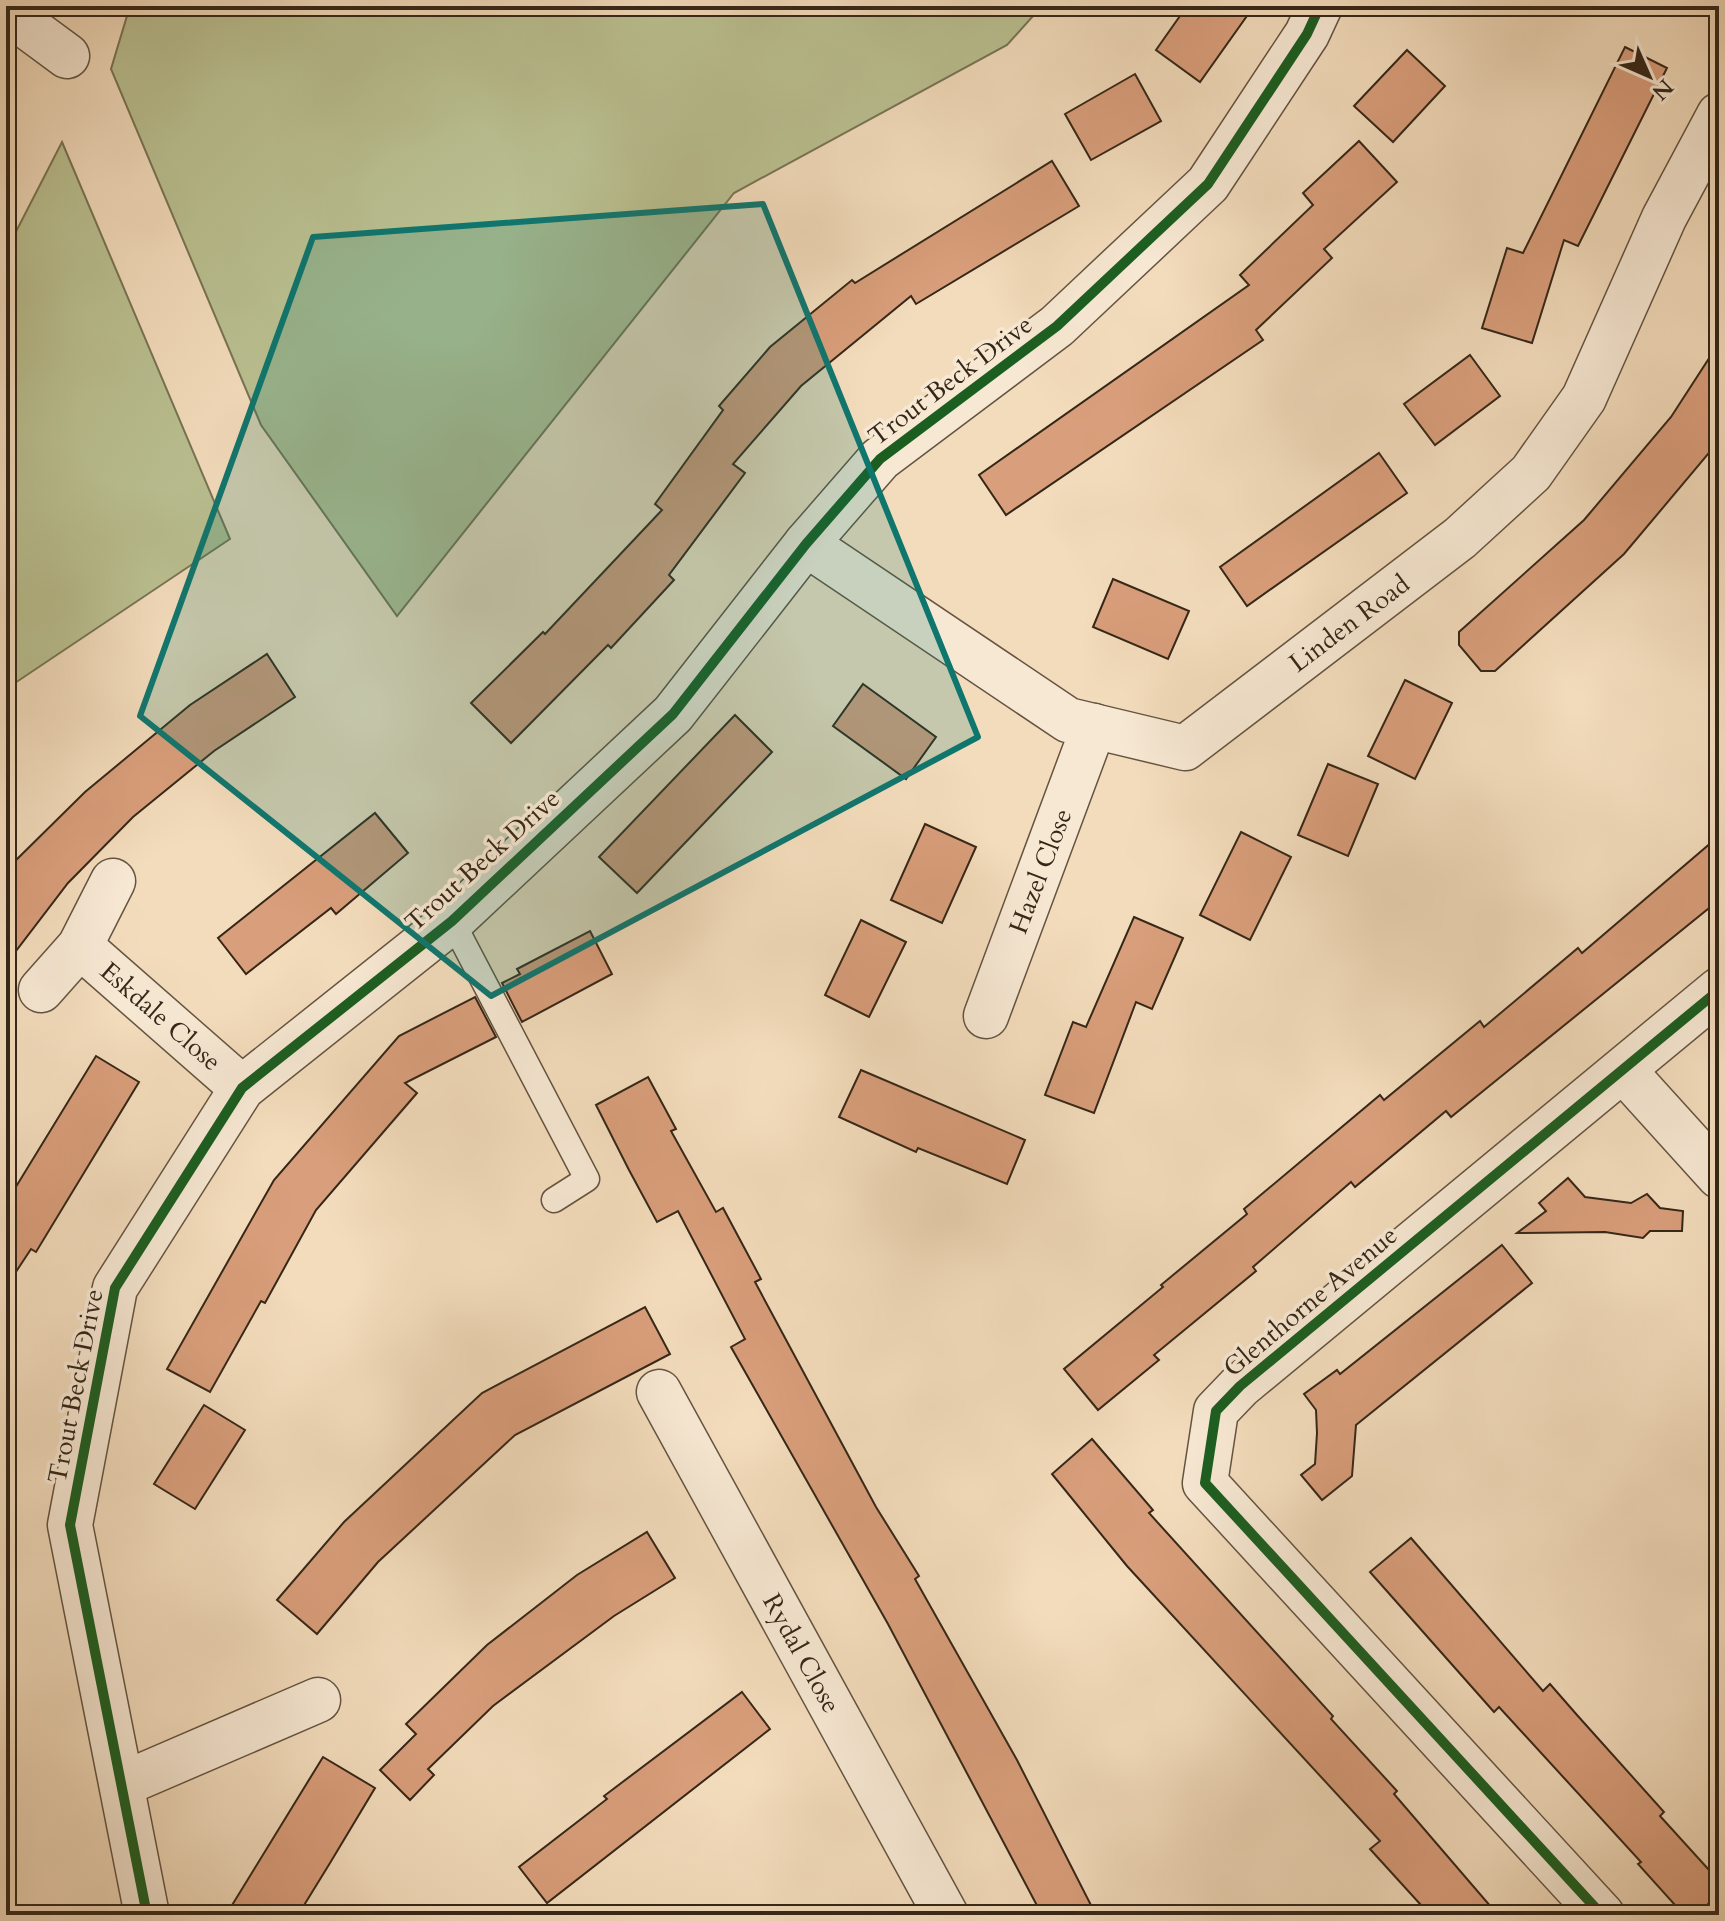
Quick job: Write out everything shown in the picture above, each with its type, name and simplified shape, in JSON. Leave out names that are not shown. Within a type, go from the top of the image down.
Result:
[{"type":"street","name":"Trout Beck Drive","points":[[147,1915],[70,1525],[115,1288],[242,1088],[452,921],[673,714],[806,544],[880,459],[1057,326],[1208,184],[1307,34],[1320,6]]},
{"type":"street","points":[[6,11],[67,56]]},
{"type":"street","name":"Linden Road","points":[[806,544],[1068,720],[1185,748],[1460,538],[1531,473],[1584,398],[1664,218],[1719,115]]},
{"type":"street","name":"Hazel Close","points":[[986,1016],[1094,726]]},
{"type":"street","name":"Eskdale Close","points":[[41,990],[80,946],[113,881]]},
{"type":"street","name":"Eskdale Close","points":[[80,946],[242,1088]]},
{"type":"street","name":"Glenthorne Avenue","points":[[1602,1915],[1205,1483],[1216,1411],[1240,1386],[1719,990]]},
{"type":"street","points":[[1624,1071],[1719,1176]]},
{"type":"street","name":"Rydal Close","points":[[659,1392],[946,1915]]},
{"type":"street","points":[[123,1784],[318,1700]]},
{"type":"lane","points":[[452,921],[587,1179],[554,1200]]},
{"type":"highlighted area","points":[[763,204],[978,737],[491,996],[140,716],[313,237]]},
{"type":"green space","points":[[130,6],[1042,6],[1007,45],[734,193],[397,616],[261,425],[111,69]]},
{"type":"green space","points":[[62,142],[230,539],[6,689],[6,251]]},
{"type":"building","points":[[1187,6],[1254,6],[1200,82],[1156,50]]},
{"type":"building","points":[[1625,47],[1667,68],[1578,246],[1564,240],[1532,343],[1482,328],[1507,248],[1523,253]]},
{"type":"building","points":[[1407,50],[1445,86],[1393,142],[1354,106]]},
{"type":"building","points":[[1135,74],[1161,121],[1091,160],[1065,114]]},
{"type":"building","points":[[1359,141],[1397,182],[1324,249],[1332,258],[1256,330],[1263,340],[1006,515],[979,475],[1249,285],[1240,275],[1313,205],[1303,193]]},
{"type":"building","points":[[1052,161],[1079,206],[916,304],[911,296],[801,386],[733,464],[745,473],[669,575],[674,580],[611,648],[608,645],[511,743],[471,703],[543,632],[545,634],[662,510],[655,504],[723,410],[719,406],[770,347],[852,280],[855,283]]},
{"type":"building","points":[[1719,343],[1719,441],[1624,554],[1495,671],[1481,671],[1459,645],[1459,632],[1584,520],[1671,417]]},
{"type":"building","points":[[1470,355],[1500,396],[1435,445],[1404,404]]},
{"type":"building","points":[[1379,453],[1407,493],[1247,606],[1220,567]]},
{"type":"building","points":[[1113,579],[1189,611],[1168,659],[1093,627]]},
{"type":"building","points":[[267,654],[295,697],[214,751],[133,817],[68,883],[6,964],[6,870],[85,792],[190,705]]},
{"type":"building","points":[[1405,680],[1452,703],[1415,779],[1368,756]]},
{"type":"building","points":[[863,684],[936,737],[906,779],[833,726]]},
{"type":"building","points":[[735,715],[772,752],[637,893],[599,857]]},
{"type":"building","points":[[1328,764],[1378,784],[1348,856],[1298,835]]},
{"type":"building","points":[[375,813],[408,853],[336,914],[331,908],[246,974],[218,938]]},
{"type":"building","points":[[925,824],[976,847],[942,923],[891,900]]},
{"type":"building","points":[[1241,832],[1291,857],[1250,940],[1200,915]]},
{"type":"building","points":[[1719,836],[1719,900],[1451,1117],[1446,1111],[1355,1187],[1351,1182],[1253,1267],[1256,1271],[1154,1355],[1159,1360],[1098,1410],[1064,1369],[1247,1214],[1244,1209],[1380,1095],[1384,1100],[1480,1021],[1484,1027],[1578,948],[1582,953]]},
{"type":"building","points":[[1134,917],[1183,938],[1152,1009],[1136,1002],[1094,1113],[1045,1095],[1073,1022],[1086,1027]]},
{"type":"building","points":[[861,920],[906,942],[869,1017],[825,995]]},
{"type":"building","points":[[590,931],[612,974],[522,1022],[502,983],[520,974],[517,969]]},
{"type":"building","points":[[475,997],[496,1037],[405,1083],[417,1093],[316,1210],[265,1303],[261,1301],[210,1392],[167,1369],[274,1180],[399,1036]]},
{"type":"building","points":[[96,1056],[139,1082],[36,1252],[31,1249],[6,1287],[6,1203]]},
{"type":"building","points":[[861,1070],[1025,1140],[1007,1184],[918,1148],[916,1152],[839,1117]]},
{"type":"building","points":[[648,1077],[676,1129],[671,1131],[716,1212],[723,1208],[761,1279],[755,1282],[876,1507],[919,1576],[915,1579],[1017,1760],[1096,1915],[1042,1915],[888,1624],[731,1347],[745,1339],[678,1211],[657,1222],[629,1170],[596,1105]]},
{"type":"building","points":[[1568,1178],[1585,1197],[1631,1203],[1647,1194],[1660,1208],[1683,1211],[1682,1231],[1650,1231],[1643,1238],[1605,1232],[1517,1233],[1546,1211],[1539,1203]]},
{"type":"building","points":[[1502,1245],[1532,1283],[1356,1425],[1352,1476],[1322,1500],[1301,1475],[1315,1464],[1317,1433],[1316,1410],[1304,1394],[1337,1370],[1340,1374]]},
{"type":"building","points":[[645,1307],[670,1354],[515,1435],[378,1562],[317,1634],[277,1600],[344,1522],[482,1393]]},
{"type":"building","points":[[204,1405],[245,1430],[195,1509],[154,1484]]},
{"type":"building","points":[[1092,1439],[1153,1510],[1149,1513],[1333,1716],[1331,1719],[1397,1791],[1394,1794],[1498,1915],[1430,1915],[1370,1849],[1380,1841],[1127,1566],[1052,1474]]},
{"type":"building","points":[[647,1532],[675,1578],[614,1616],[493,1706],[428,1769],[434,1775],[410,1800],[380,1770],[416,1734],[406,1724],[487,1645],[577,1575]]},
{"type":"building","points":[[1411,1538],[1543,1691],[1550,1684],[1664,1812],[1660,1816],[1719,1881],[1719,1894],[1696,1915],[1684,1915],[1638,1864],[1641,1862],[1499,1707],[1494,1712],[1370,1572]]},
{"type":"building","points":[[742,1692],[770,1729],[547,1903],[519,1867],[607,1799],[604,1796]]},
{"type":"building","points":[[323,1757],[375,1788],[330,1863],[298,1915],[226,1915]]},
{"type":"cycle path","points":[[147,1915],[70,1525],[115,1288],[242,1088],[452,921],[673,714],[806,544],[880,459],[1057,326],[1208,184],[1307,34],[1320,6]]},
{"type":"cycle path","points":[[1602,1915],[1205,1483],[1216,1411],[1240,1386],[1719,990]]}]
